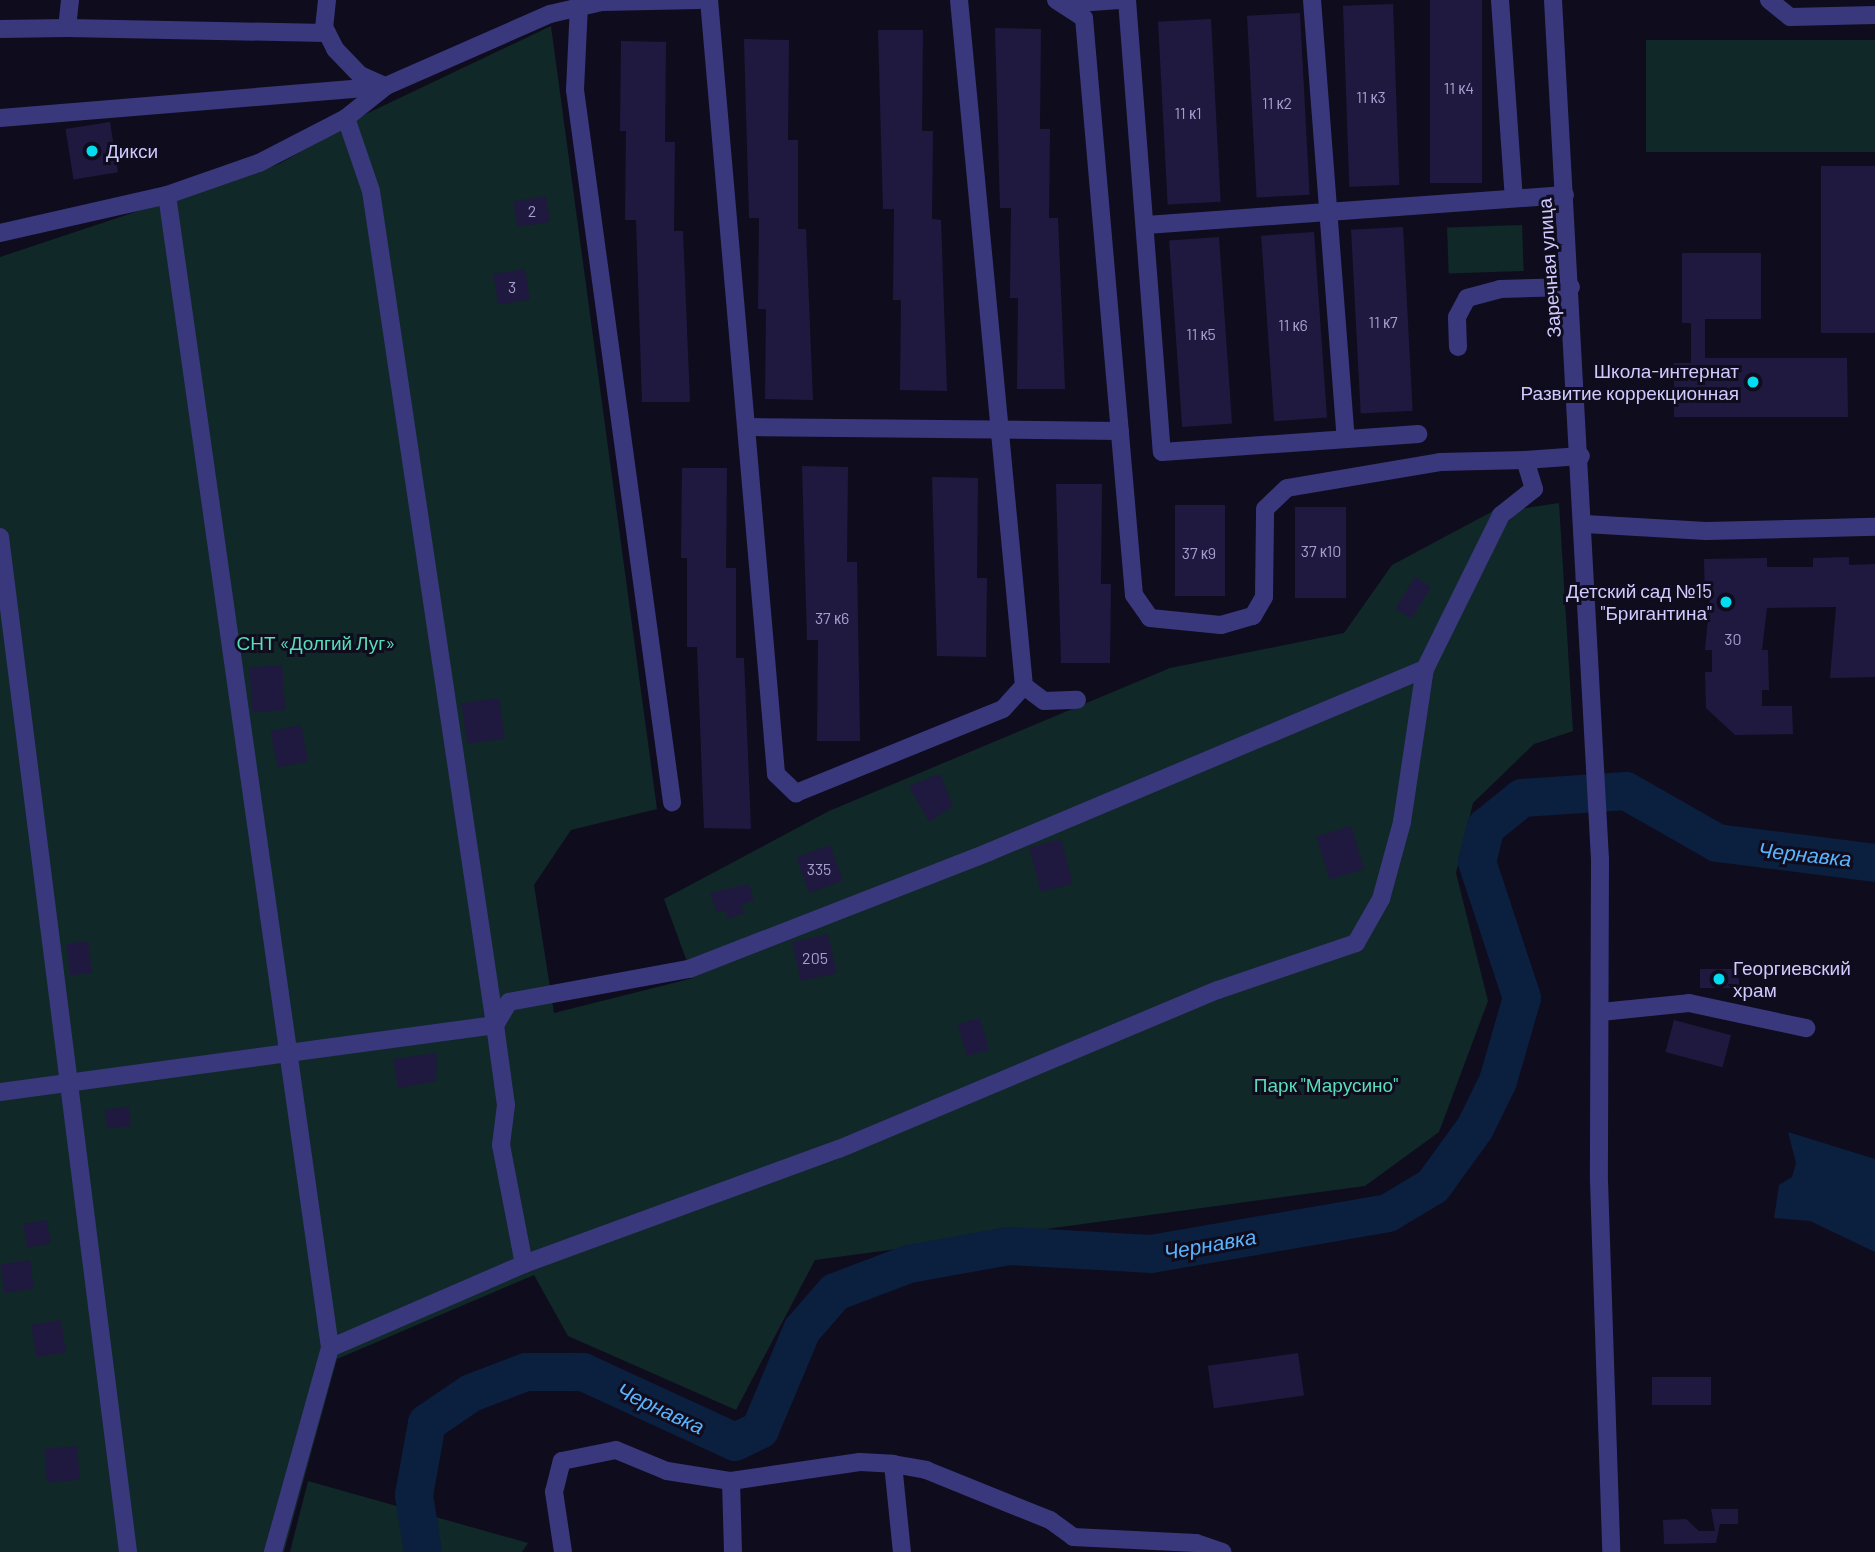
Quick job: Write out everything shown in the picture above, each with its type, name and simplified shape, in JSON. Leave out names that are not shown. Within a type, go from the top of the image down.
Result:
[{"type":"street","points":[[67,28],[70,0]]},
{"type":"street","points":[[327,0],[327,33],[360,75],[386,86]]},
{"type":"street","points":[[0,233],[167,194],[259,163],[346,118],[386,86],[579,5],[699,0]]},
{"type":"street","points":[[709,0],[782,786],[796,793],[1003,709],[1024,685]]},
{"type":"street","points":[[959,0],[1024,685],[1044,701],[1077,700]]},
{"type":"street","points":[[1060,2],[1119,0]]},
{"type":"street","points":[[1128,0],[1162,452],[1418,434]]},
{"type":"street","points":[[1312,0],[1346,439]]},
{"type":"street","points":[[1500,0],[1514,198]]},
{"type":"street","name":"Заречная улица","points":[[1553,0],[1585,524],[1600,860],[1599,1181],[1611,1552]]},
{"type":"street","points":[[1769,0],[1790,17],[1875,15]]},
{"type":"street","points":[[1060,2],[1084,18],[1134,595],[1150,618],[1165,623],[1239,624],[1253,616],[1264,597],[1265,509],[1287,488],[1440,462],[1581,456]]},
{"type":"street","points":[[579,5],[575,90],[672,802]]},
{"type":"street","points":[[0,29],[327,33]]},
{"type":"street","points":[[0,118],[386,86]]},
{"type":"street","points":[[346,118],[371,191],[506,1105],[501,1145],[524,1264]]},
{"type":"street","points":[[167,194],[285,1050],[330,1348],[273,1552]]},
{"type":"street","points":[[1146,225],[1565,194]]},
{"type":"street","points":[[1458,347],[1457,317],[1467,298],[1500,289],[1571,287]]},
{"type":"street","points":[[747,427],[1120,431]]},
{"type":"street","points":[[330,1348],[524,1264],[839,1149],[1218,990],[1356,943],[1381,899],[1402,822],[1425,669],[1501,515],[1534,489],[1525,460]]},
{"type":"street","points":[[1585,524],[1706,531],[1875,527]]},
{"type":"street","points":[[0,537],[128,1552]]},
{"type":"street","points":[[495,1025],[509,1002],[689,969],[989,852],[1425,669]]},
{"type":"street","points":[[1601,1012],[1689,1003],[1806,1028]]},
{"type":"street","points":[[0,1092],[285,1050],[495,1025]]},
{"type":"street","points":[[563,1552],[554,1492],[562,1461],[616,1450],[667,1471],[731,1481],[860,1462],[892,1464],[926,1470],[1050,1520],[1074,1545],[1196,1543],[1222,1552]]},
{"type":"street","points":[[892,1464],[902,1552]]},
{"type":"street","points":[[731,1481],[733,1552]]},
{"type":"green space","name":"СНТ «Долгий Луг»","points":[[551,26],[657,809],[571,830],[534,885],[554,1013],[693,978],[664,899],[829,811],[1170,668],[1344,633],[1392,565],[1495,510],[1508,522],[1519,509],[1559,503],[1573,731],[1534,744],[1473,803],[1456,873],[1488,1001],[1439,1132],[1365,1186],[815,1260],[736,1410],[568,1336],[534,1275],[337,1359],[284,1552],[0,1552],[0,257],[279,164],[368,113]]},
{"type":"green space","points":[[1646,40],[1875,40],[1875,152],[1646,152]]},
{"type":"green space","points":[[1522,225],[1524,271],[1449,274],[1447,228]]},
{"type":"green space","points":[[308,1481],[528,1543],[522,1552],[290,1552]]},
{"type":"water","points":[[1788,1132],[1875,1159],[1875,1252],[1810,1221],[1774,1218],[1779,1185],[1792,1177],[1796,1163]]},
{"type":"building","points":[[1430,0],[1482,0],[1482,183],[1430,183]]},
{"type":"building","points":[[1393,4],[1399,185],[1349,187],[1343,6]]},
{"type":"building","points":[[1300,13],[1310,195],[1257,198],[1247,16]]},
{"type":"building","points":[[1211,19],[1221,202],[1168,205],[1158,22]]},
{"type":"building","points":[[995,28],[1041,29],[1040,129],[1050,129],[1049,218],[1058,218],[1065,389],[1017,389],[1018,298],[1010,298],[1011,208],[1000,208]]},
{"type":"building","points":[[878,30],[923,30],[922,131],[933,131],[932,219],[941,220],[947,391],[900,390],[901,300],[893,300],[894,209],[883,209]]},
{"type":"building","points":[[744,39],[789,40],[788,140],[798,140],[798,229],[806,229],[813,400],[765,399],[766,309],[758,309],[759,218],[749,218]]},
{"type":"building","points":[[621,41],[666,42],[665,142],[675,142],[674,231],[683,231],[690,402],[642,402],[636,220],[625,220],[626,131],[620,131]]},
{"type":"building","name":"Дикси","points":[[110,122],[118,172],[74,179],[66,129]]},
{"type":"building","points":[[1821,166],[1875,166],[1875,333],[1821,333]]},
{"type":"building","points":[[546,196],[550,222],[517,227],[513,201]]},
{"type":"building","points":[[1403,227],[1413,411],[1361,413],[1351,230]]},
{"type":"building","points":[[1314,232],[1327,418],[1274,421],[1261,236]]},
{"type":"building","points":[[1219,237],[1232,424],[1182,427],[1169,240]]},
{"type":"building","points":[[1682,253],[1761,253],[1761,319],[1705,319],[1705,358],[1847,358],[1848,417],[1674,417],[1674,363],[1691,363],[1691,323],[1682,323]]},
{"type":"building","points":[[525,269],[530,300],[498,305],[493,274]]},
{"type":"building","points":[[802,466],[848,467],[847,562],[857,562],[860,741],[817,741],[818,640],[807,640]]},
{"type":"building","points":[[682,468],[727,468],[726,568],[736,568],[736,658],[744,658],[751,829],[704,828],[697,647],[687,647],[687,558],[681,558]]},
{"type":"building","points":[[932,477],[978,478],[977,578],[987,578],[986,657],[937,656]]},
{"type":"building","points":[[1056,484],[1102,484],[1101,584],[1111,584],[1110,663],[1061,663]]},
{"type":"building","points":[[1175,505],[1225,505],[1225,596],[1175,596]]},
{"type":"building","points":[[1295,507],[1346,507],[1346,598],[1295,598]]},
{"type":"building","points":[[1849,557],[1849,565],[1875,564],[1875,677],[1830,678],[1836,607],[1767,608],[1762,650],[1768,650],[1769,690],[1762,690],[1762,706],[1792,706],[1793,734],[1735,735],[1706,708],[1705,672],[1712,672],[1712,650],[1705,650],[1710,597],[1705,597],[1704,559],[1767,558],[1767,567],[1813,567],[1813,558]]},
{"type":"building","points":[[1415,577],[1431,587],[1412,618],[1395,608]]},
{"type":"building","points":[[282,665],[285,710],[252,712],[249,667]]},
{"type":"building","points":[[499,698],[505,739],[467,744],[461,703]]},
{"type":"building","points":[[301,725],[308,761],[278,767],[271,731]]},
{"type":"building","points":[[940,774],[953,806],[929,822],[909,786]]},
{"type":"building","points":[[1351,826],[1364,869],[1330,880],[1317,837]]},
{"type":"building","points":[[1061,839],[1073,883],[1041,892],[1029,848]]},
{"type":"building","points":[[830,845],[843,881],[809,893],[796,857]]},
{"type":"building","points":[[749,884],[754,900],[741,905],[744,913],[728,919],[725,910],[717,912],[710,893]]},
{"type":"building","points":[[828,934],[837,973],[801,981],[792,942]]},
{"type":"building","points":[[88,941],[92,973],[70,975],[66,944]]},
{"type":"building","name":"Георгиевский храм","points":[[1700,969],[1739,969],[1739,988],[1700,988]]},
{"type":"building","points":[[980,1018],[989,1050],[967,1056],[958,1024]]},
{"type":"building","points":[[1674,1020],[1731,1035],[1722,1067],[1665,1052]]},
{"type":"building","points":[[437,1053],[436,1081],[398,1088],[393,1059]]},
{"type":"building","points":[[129,1107],[131,1126],[107,1128],[105,1110]]},
{"type":"building","points":[[47,1220],[51,1244],[27,1247],[23,1224]]},
{"type":"building","points":[[30,1260],[34,1289],[4,1293],[0,1264]]},
{"type":"building","points":[[61,1320],[66,1353],[37,1357],[31,1325]]},
{"type":"building","points":[[1298,1353],[1304,1396],[1214,1408],[1208,1366]]},
{"type":"building","points":[[1652,1377],[1711,1377],[1711,1405],[1652,1405]]},
{"type":"building","points":[[77,1446],[80,1480],[47,1483],[44,1449]]},
{"type":"building","points":[[1711,1509],[1738,1509],[1738,1524],[1720,1524],[1716,1543],[1664,1544],[1663,1520],[1686,1519],[1699,1531],[1715,1531]]},
{"type":"waterway","name":"Чернавка","points":[[423,1552],[414,1495],[427,1423],[471,1393],[526,1372],[583,1372],[735,1442],[760,1430],[802,1330],[835,1292],[909,1264],[1009,1246],[1151,1254],[1388,1213],[1433,1186],[1475,1128],[1498,1081],[1522,998],[1477,862],[1486,827],[1522,798],[1626,791],[1717,843],[1875,863]]},
{"type":"place","name":"Дикси","points":[[92,151]]},
{"type":"place","name":"Школа-интернат Развитие коррекционная","points":[[1753,382]]},
{"type":"place","name":"Детский сад №15 \"Бригантина\"","points":[[1726,602]]},
{"type":"place","name":"Георгиевский храм","points":[[1719,979]]},
{"type":"park label","name":"Парк \"Марусино\"","points":[[1326,1085]]}]
